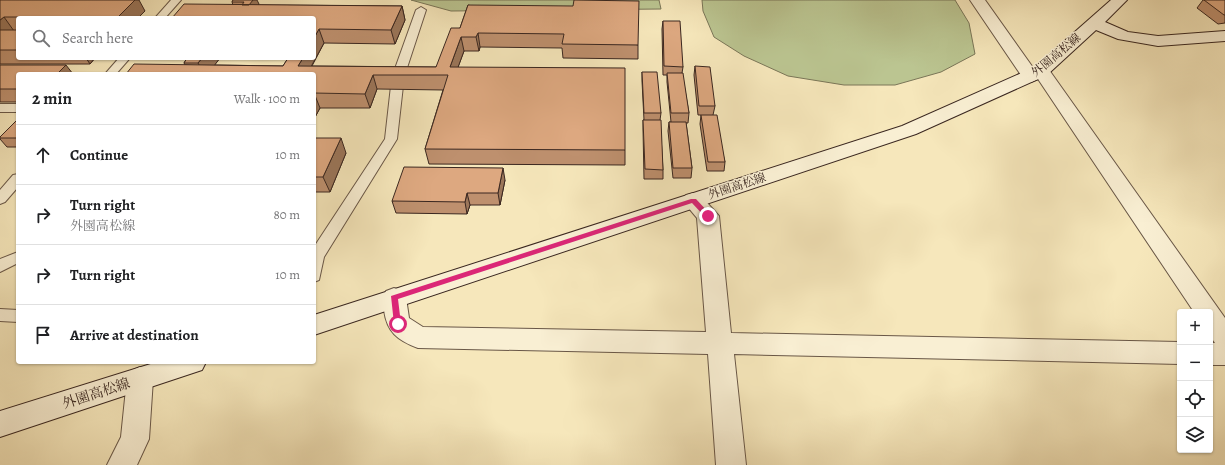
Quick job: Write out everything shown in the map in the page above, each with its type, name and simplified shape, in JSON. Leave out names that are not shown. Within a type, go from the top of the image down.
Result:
[{"type":"street","points":[[977,0],[1036,74],[1205,309]]},
{"type":"street","name":"外園高松線","points":[[316,324],[909,130],[1036,74],[1120,0]]},
{"type":"street","points":[[1093,23],[1124,36],[1158,41],[1225,36]]},
{"type":"street","points":[[694,200],[708,216],[731,465]]},
{"type":"street","points":[[394,298],[398,324],[418,337],[1177,353]]},
{"type":"street","points":[[1213,320],[1225,338]]},
{"type":"street","points":[[1213,354],[1225,354]]},
{"type":"street","name":"外園高松線","points":[[0,424],[187,364]]},
{"type":"street","points":[[122,465],[135,439],[140,379]]},
{"type":"lane","points":[[162,16],[176,0]]},
{"type":"lane","points":[[316,254],[391,139],[398,77],[421,10]]},
{"type":"lane","points":[[112,72],[123,60]]},
{"type":"lane","points":[[0,108],[16,108]]},
{"type":"lane","points":[[0,198],[16,180]]},
{"type":"lane","points":[[0,266],[16,258]]},
{"type":"lane","points":[[0,316],[16,316]]},
{"type":"green space","points":[[411,0],[659,0],[661,9],[451,11]]},
{"type":"green space","points":[[702,0],[955,0],[969,23],[975,54],[941,72],[895,85],[844,85],[788,76],[744,56],[714,37],[703,11]]},
{"type":"building","points":[[0,0],[135,0],[119,16],[16,16],[4,17],[0,20]]},
{"type":"building","points":[[233,0],[253,0],[249,5],[242,5],[244,2],[232,2]]},
{"type":"building","points":[[574,0],[639,1],[638,45],[562,44],[564,34],[478,33],[476,37],[461,37],[450,67],[625,68],[625,150],[425,149],[448,75],[373,75],[365,94],[316,93],[316,72],[128,72],[134,64],[283,66],[287,60],[302,60],[298,66],[436,67],[451,28],[460,28],[468,5],[573,6]]},
{"type":"building","points":[[1204,0],[1225,0],[1225,15],[1224,15]]},
{"type":"building","points":[[184,4],[402,6],[391,30],[319,29],[316,34],[316,16],[174,16]]},
{"type":"building","points":[[663,21],[680,21],[683,67],[664,66]]},
{"type":"building","points":[[0,30],[16,30],[16,50],[0,50]]},
{"type":"building","points":[[186,60],[200,60],[198,63],[184,63]]},
{"type":"building","points":[[0,65],[66,65],[59,72],[16,72],[16,89],[0,89]]},
{"type":"building","points":[[695,66],[710,67],[715,106],[699,106]]},
{"type":"building","points":[[642,72],[657,72],[661,113],[644,113]]},
{"type":"building","points":[[667,73],[683,73],[689,113],[671,113]]},
{"type":"building","points":[[701,115],[717,115],[725,162],[708,162]]},
{"type":"building","points":[[643,120],[661,120],[663,170],[645,169]]},
{"type":"building","points":[[16,121],[16,138],[0,137]]},
{"type":"building","points":[[669,122],[686,122],[692,168],[673,168]]},
{"type":"building","points":[[316,138],[341,138],[323,177],[316,177]]},
{"type":"building","points":[[404,167],[503,168],[498,193],[467,193],[465,202],[392,201]]},
{"type":"route","points":[[398,324],[394,298],[694,200],[708,216]]}]
